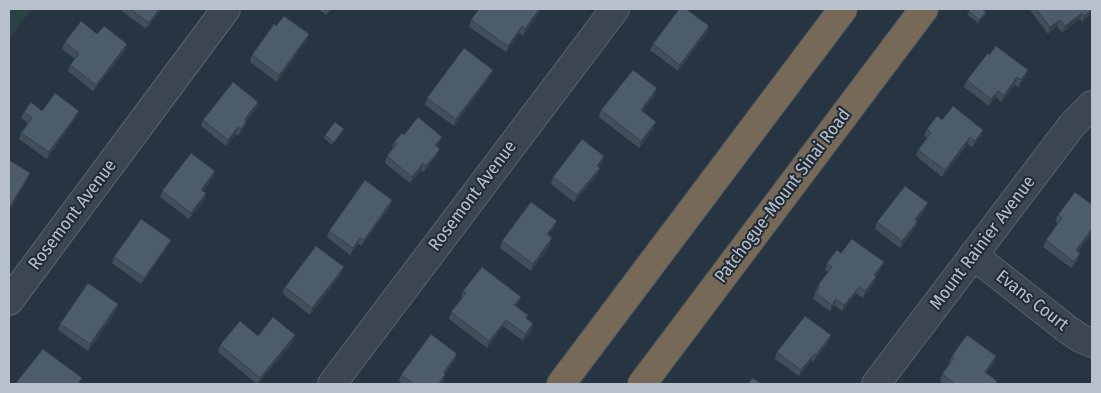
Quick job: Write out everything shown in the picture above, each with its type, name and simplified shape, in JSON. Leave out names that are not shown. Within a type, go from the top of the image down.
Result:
[{"type":"highway","points":[[561,384],[843,9]]},
{"type":"highway","name":"Patchogue-Mount Sinai Road","points":[[642,384],[924,9]]},
{"type":"street","name":"Rosemont Avenue","points":[[9,301],[226,9]]},
{"type":"street","name":"Rosemont Avenue","points":[[332,384],[615,9]]},
{"type":"street","name":"Mount Rainier Avenue","points":[[876,384],[1072,125],[1092,105]]},
{"type":"street","name":"Evans Court","points":[[973,256],[1067,329],[1092,344]]},
{"type":"green space","points":[[9,9],[32,9],[9,39]]},
{"type":"building","points":[[130,9],[159,9],[149,23]]},
{"type":"building","points":[[479,9],[539,9],[525,29],[522,26],[508,46],[471,20]]},
{"type":"building","points":[[679,9],[686,9],[709,26],[680,65],[653,44]]},
{"type":"building","points":[[970,9],[982,9],[986,12],[979,20],[969,11]]},
{"type":"building","points":[[1036,9],[1092,10],[1084,16],[1082,13],[1065,26],[1060,20],[1050,27]]},
{"type":"building","points":[[284,16],[309,34],[279,75],[252,55],[274,24],[276,26]]},
{"type":"building","points":[[81,21],[97,34],[104,26],[127,44],[96,85],[70,65],[79,54],[65,42]]},
{"type":"building","points":[[996,46],[1028,70],[1021,80],[1017,77],[1004,95],[998,91],[991,99],[967,80],[988,53],[989,55]]},
{"type":"building","points":[[464,48],[493,70],[456,119],[427,98]]},
{"type":"building","points":[[633,70],[657,88],[641,110],[656,122],[641,141],[601,110]]},
{"type":"building","points":[[233,82],[258,102],[245,119],[246,122],[241,129],[238,127],[228,140],[203,120]]},
{"type":"building","points":[[55,93],[79,111],[49,152],[21,133],[32,118],[24,112],[31,102],[42,111]]},
{"type":"building","points":[[953,106],[983,130],[975,141],[970,137],[945,170],[918,150],[931,133],[927,129],[937,116],[942,120]]},
{"type":"building","points":[[418,117],[442,137],[435,145],[440,149],[426,166],[423,163],[412,177],[387,156],[397,144],[394,142],[402,133],[404,135]]},
{"type":"building","points":[[335,122],[344,129],[334,142],[325,135]]},
{"type":"building","points":[[582,139],[604,156],[597,166],[600,168],[577,195],[553,177]]},
{"type":"building","points":[[191,153],[215,171],[201,190],[206,193],[191,213],[162,191]]},
{"type":"building","points":[[9,160],[30,173],[9,208]]},
{"type":"building","points":[[365,180],[392,200],[364,240],[360,238],[353,248],[329,231]]},
{"type":"building","points":[[905,186],[928,203],[915,219],[917,222],[902,241],[877,222]]},
{"type":"building","points":[[1075,192],[1092,205],[1092,229],[1076,250],[1080,253],[1074,262],[1046,240],[1062,218],[1058,215]]},
{"type":"building","points":[[531,202],[557,221],[547,234],[552,238],[533,264],[502,241]]},
{"type":"building","points":[[141,219],[171,240],[144,278],[114,257]]},
{"type":"building","points":[[852,239],[884,262],[874,275],[876,277],[865,291],[859,287],[844,305],[836,299],[832,305],[816,293],[820,286],[818,285],[832,267],[827,263],[837,250],[841,253]]},
{"type":"building","points":[[316,246],[344,267],[312,308],[285,287]]},
{"type":"building","points":[[482,267],[521,297],[514,305],[528,315],[526,318],[533,324],[525,334],[506,320],[489,341],[451,312],[466,293],[463,291]]},
{"type":"building","points":[[88,283],[118,304],[90,344],[60,324]]},
{"type":"building","points":[[805,316],[831,335],[816,355],[814,354],[801,370],[777,352]]},
{"type":"building","points":[[273,317],[295,335],[260,378],[220,345],[240,321],[258,336]]},
{"type":"building","points":[[431,334],[457,354],[438,384],[414,384],[401,375]]},
{"type":"building","points":[[967,335],[996,356],[985,372],[997,381],[994,384],[955,384],[942,374]]},
{"type":"building","points":[[43,349],[82,378],[78,384],[15,384]]},
{"type":"building","points":[[753,378],[761,384],[748,384]]}]
